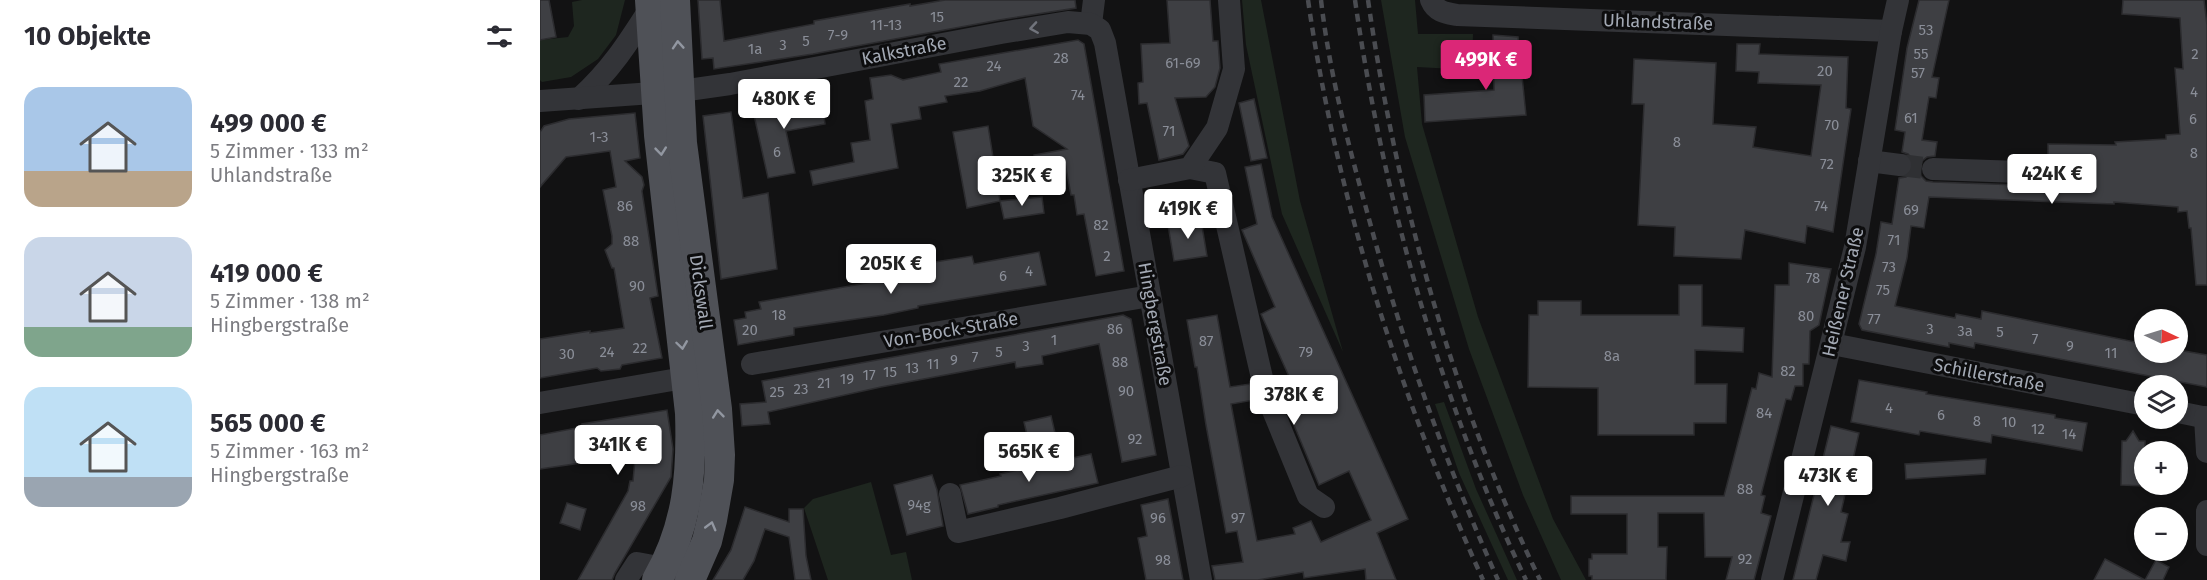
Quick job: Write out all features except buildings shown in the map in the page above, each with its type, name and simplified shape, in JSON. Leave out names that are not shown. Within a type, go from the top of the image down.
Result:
[{"type":"main road","name":"Dickswall","points":[[659,2],[669,92],[661,146],[699,376],[688,492],[669,577]]},
{"type":"street","points":[[1091,24],[1094,0]]},
{"type":"street","points":[[1190,168],[1217,128],[1234,69],[1229,0]]},
{"type":"street","name":"Uhlandstraße","points":[[1431,0],[1434,6],[1443,12],[1457,15],[1891,31]]},
{"type":"street","name":"Heißener Straße","points":[[1772,580],[1855,247],[1898,0]]},
{"type":"street","points":[[579,99],[609,70],[659,2]]},
{"type":"street","name":"Kalkstraße","points":[[540,101],[669,92],[802,71],[1068,22],[1091,24]]},
{"type":"street","name":"Hingbergstraße","points":[[1091,24],[1100,30],[1105,44],[1201,580]]},
{"type":"street","points":[[1869,161],[1900,165]]},
{"type":"street","points":[[1129,180],[1190,168],[1215,173],[1265,392],[1308,496],[1324,507]]},
{"type":"street","points":[[1933,169],[2050,173]]},
{"type":"street","name":"Von-Bock-Straße","points":[[752,364],[1150,296]]},
{"type":"street","name":"Schillerstraße","points":[[1832,344],[2134,403]]},
{"type":"street","points":[[540,403],[699,376]]},
{"type":"street","points":[[2188,414],[2206,417],[2207,452]]},
{"type":"street","points":[[950,494],[958,532],[1182,476]]},
{"type":"street","points":[[2207,511],[2207,545]]},
{"type":"street","points":[[626,580],[638,563],[669,577]]},
{"type":"shaded area","points":[[625,0],[616,35],[598,59],[571,77],[542,82],[540,80],[540,40],[568,37],[574,26],[572,2]]},
{"type":"shaded area","points":[[1242,0],[1261,0],[1300,201],[1343,352],[1282,214],[1246,45]]},
{"type":"shaded area","points":[[1381,0],[1415,0],[1418,34],[1473,34],[1472,70],[1417,67],[1422,124],[1478,317],[1553,519],[1586,580],[1561,580],[1523,495],[1469,349],[1405,137]]},
{"type":"shaded area","points":[[1444,402],[1476,489],[1517,580],[1508,580],[1459,473],[1435,404]]},
{"type":"shaded area","points":[[871,482],[891,555],[906,552],[912,580],[828,580],[804,508],[813,499]]},
{"type":"tunnel","points":[[1900,165],[1933,169]]},
{"type":"railway","points":[[1308,0],[1320,75],[1336,149],[1375,296],[1425,440],[1483,580]]},
{"type":"railway","points":[[1321,0],[1334,79],[1379,257],[1424,397],[1498,580]]},
{"type":"railway","points":[[1355,0],[1381,148],[1419,296],[1441,370],[1467,441],[1495,512],[1526,580]]},
{"type":"railway","points":[[1368,0],[1395,149],[1432,296],[1480,441],[1540,580]]}]
